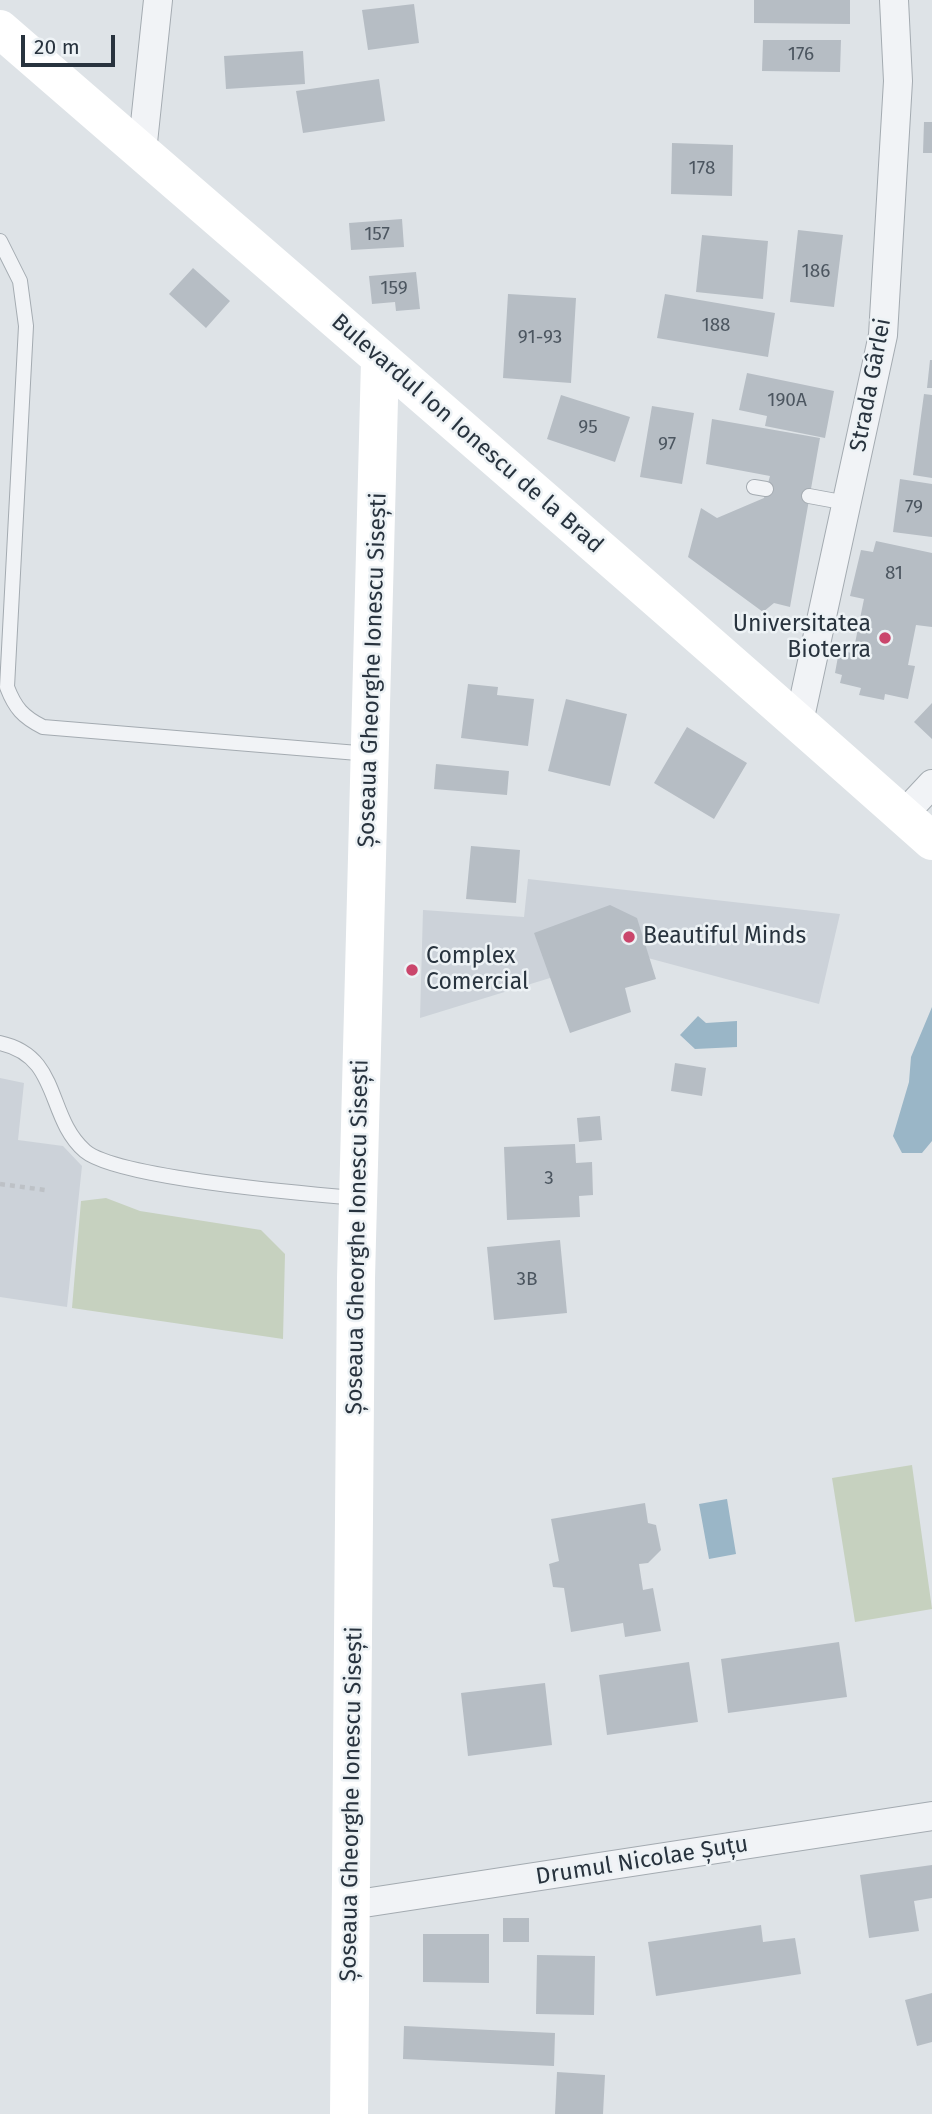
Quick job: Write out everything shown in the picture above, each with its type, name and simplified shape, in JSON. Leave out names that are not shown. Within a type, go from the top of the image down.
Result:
[{"type":"main road","name":"Bulevardul Ion Ionescu de la Brad","points":[[0,29],[380,361],[652,592],[932,841]]},
{"type":"main road","name":"Șoseaua Gheorghe Ionescu Sisești","points":[[349,2114],[358,1198],[380,361]]},
{"type":"street","points":[[142,152],[158,0]]},
{"type":"street","name":"Strada Gârlei","points":[[799,722],[883,335],[898,81],[894,0]]},
{"type":"street","points":[[903,815],[932,784]]},
{"type":"street","name":"Drumul Nicolae Șuțu","points":[[351,1905],[932,1816]]},
{"type":"lane","points":[[0,241],[20,281],[26,326],[7,687],[17,710],[43,727],[371,755]]},
{"type":"lane","points":[[809,496],[848,503]]},
{"type":"lane","points":[[0,1043],[22,1050],[35,1061],[47,1075],[60,1113],[72,1136],[85,1151],[103,1162],[156,1173],[358,1198]]},
{"type":"path","points":[[0,1184],[45,1190]]},
{"type":"shaded area","name":"Beautiful Minds","points":[[528,879],[840,914],[819,1004],[648,958],[550,978],[420,1018],[423,910],[524,917]]},
{"type":"shaded area","points":[[0,1078],[24,1083],[18,1140],[63,1146],[82,1166],[67,1307],[0,1297]]},
{"type":"green space","points":[[106,1198],[140,1211],[261,1230],[285,1254],[283,1339],[72,1308],[81,1201]]},
{"type":"green space","points":[[912,1465],[932,1609],[855,1622],[832,1478]]},
{"type":"water","points":[[932,1007],[932,1141],[922,1153],[902,1153],[893,1136],[909,1082],[911,1057]]},
{"type":"water","points":[[698,1016],[706,1023],[737,1021],[737,1047],[695,1049],[680,1035]]},
{"type":"water","points":[[727,1499],[736,1554],[709,1559],[699,1504]]},
{"type":"building","points":[[754,0],[850,0],[850,24],[754,23]]},
{"type":"building","points":[[414,4],[419,43],[368,50],[362,10]]},
{"type":"building","points":[[763,40],[841,40],[840,72],[762,71]]},
{"type":"building","points":[[303,51],[305,84],[226,89],[224,56]]},
{"type":"building","points":[[379,79],[385,121],[303,133],[296,91]]},
{"type":"building","points":[[924,122],[932,122],[932,153],[923,153]]},
{"type":"building","points":[[672,143],[733,145],[732,196],[671,194]]},
{"type":"building","points":[[402,219],[404,247],[351,250],[349,223]]},
{"type":"building","points":[[798,230],[843,235],[834,307],[790,302]]},
{"type":"building","points":[[702,235],[768,241],[763,299],[696,292]]},
{"type":"building","points":[[193,268],[230,301],[206,328],[169,294]]},
{"type":"building","points":[[416,272],[420,309],[396,311],[395,302],[372,304],[369,276]]},
{"type":"building","points":[[508,294],[576,298],[571,383],[503,378]]},
{"type":"building","points":[[665,294],[775,313],[768,357],[657,338]]},
{"type":"building","points":[[930,360],[932,388],[927,388]]},
{"type":"building","points":[[747,373],[834,391],[825,438],[765,426],[767,416],[739,410]]},
{"type":"building","points":[[924,394],[932,395],[932,478],[913,475]]},
{"type":"building","points":[[561,395],[630,417],[615,462],[547,439]]},
{"type":"building","points":[[652,406],[694,413],[682,484],[640,477]]},
{"type":"building","points":[[712,419],[820,438],[790,607],[774,603],[763,612],[688,557],[701,508],[717,518],[764,498],[770,476],[706,464]]},
{"type":"building","points":[[900,479],[932,484],[932,537],[893,532]]},
{"type":"building","points":[[876,541],[932,553],[932,627],[916,625],[908,665],[915,666],[908,699],[885,694],[884,700],[859,695],[861,688],[840,683],[842,675],[835,673],[839,651],[853,653],[864,599],[850,596],[861,550],[873,552]]},
{"type":"building","points":[[468,684],[498,687],[497,695],[534,699],[528,746],[461,738]]},
{"type":"building","points":[[566,699],[627,714],[610,786],[548,771]]},
{"type":"building","points":[[932,703],[932,739],[914,722]]},
{"type":"building","points":[[687,727],[747,763],[714,819],[654,783]]},
{"type":"building","points":[[436,764],[509,771],[507,795],[434,789]]},
{"type":"building","points":[[471,846],[520,850],[516,903],[466,899]]},
{"type":"building","points":[[610,905],[637,918],[656,979],[625,988],[631,1012],[570,1033],[534,933]]},
{"type":"building","points":[[675,1063],[706,1068],[702,1096],[671,1091]]},
{"type":"building","points":[[600,1116],[602,1140],[579,1142],[577,1118]]},
{"type":"building","points":[[575,1144],[576,1163],[592,1162],[593,1195],[579,1196],[580,1217],[507,1220],[504,1147]]},
{"type":"building","points":[[560,1240],[567,1313],[494,1320],[487,1247]]},
{"type":"building","points":[[645,1503],[648,1523],[656,1525],[661,1550],[648,1563],[639,1564],[643,1590],[653,1588],[661,1631],[625,1637],[623,1623],[571,1632],[564,1588],[553,1587],[549,1564],[559,1561],[551,1519]]},
{"type":"building","points":[[839,1642],[847,1697],[728,1713],[721,1659]]},
{"type":"building","points":[[689,1662],[698,1722],[607,1735],[599,1675]]},
{"type":"building","points":[[545,1683],[552,1745],[468,1756],[461,1693]]},
{"type":"building","points":[[932,1865],[932,1898],[914,1901],[919,1931],[869,1938],[860,1875]]},
{"type":"building","points":[[503,1918],[529,1918],[529,1942],[503,1942]]},
{"type":"building","points":[[761,1925],[763,1942],[795,1938],[801,1974],[656,1996],[648,1942]]},
{"type":"building","points":[[423,1934],[489,1934],[489,1983],[423,1982]]},
{"type":"building","points":[[537,1955],[595,1956],[594,2015],[536,2014]]},
{"type":"building","points":[[932,1993],[932,2042],[917,2046],[905,2000]]},
{"type":"building","points":[[404,2026],[555,2033],[554,2066],[403,2059]]},
{"type":"building","points":[[557,2072],[605,2075],[603,2114],[555,2114]]},
{"type":"place","name":"Universitatea Bioterra","points":[[885,638]]},
{"type":"place","name":"Beautiful Minds","points":[[629,937]]},
{"type":"place","name":"Complex Comercial","points":[[412,970]]}]
